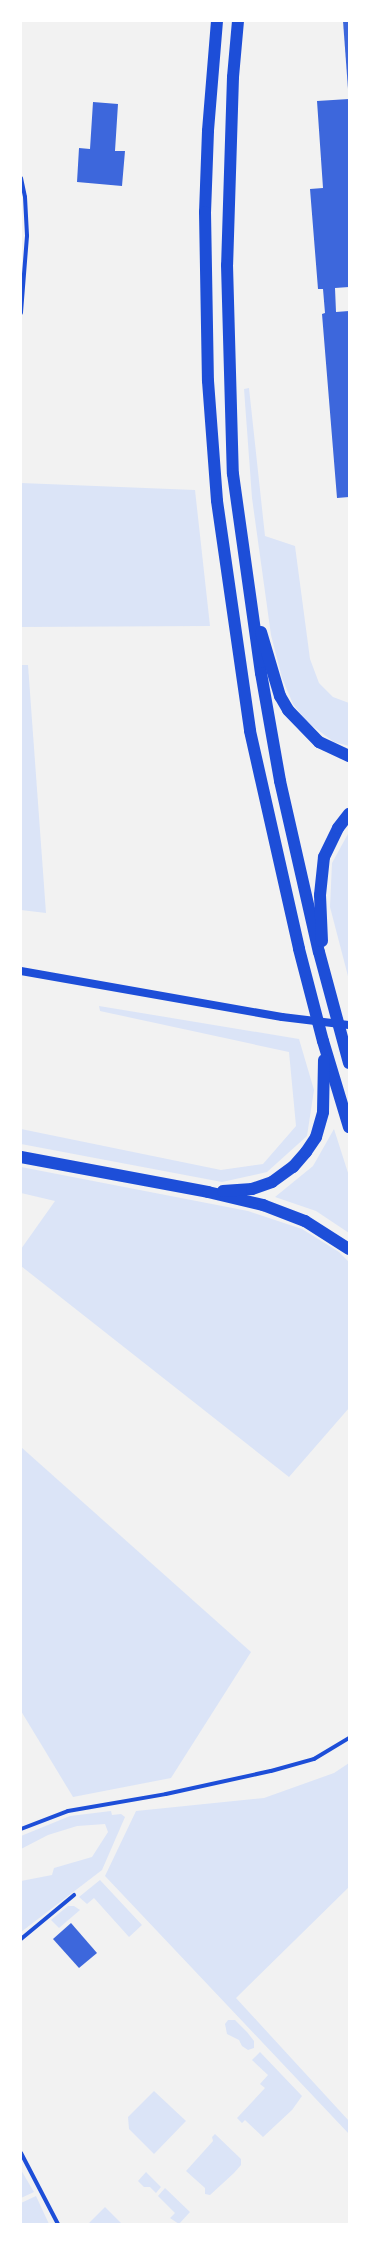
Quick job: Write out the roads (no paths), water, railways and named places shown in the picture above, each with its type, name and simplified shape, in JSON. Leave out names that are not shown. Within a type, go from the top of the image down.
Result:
[{"type":"highway","points":[[217,21],[208,131],[205,235],[208,381],[217,501],[250,732],[299,949],[323,1041],[326,1061],[349,1127]]},
{"type":"highway","points":[[238,21],[233,77],[227,265],[233,474],[244,561],[280,781],[321,952],[323,968],[349,1063]]},
{"type":"highway","points":[[244,561],[280,696],[301,727],[318,742],[349,756]]},
{"type":"highway","points":[[321,952],[320,875],[330,842],[349,814]]},
{"type":"highway","points":[[208,1192],[242,1191],[263,1185],[282,1176],[300,1161],[316,1137],[321,1120],[324,1100],[326,1061]]},
{"type":"highway","points":[[21,1157],[208,1192],[292,1215],[332,1236],[349,1249]]},
{"type":"main road","points":[[21,971],[282,1017],[349,1025]]},
{"type":"street","points":[[21,178],[25,197],[27,236],[21,313]]},
{"type":"street","points":[[21,1829],[68,1811],[181,1791],[271,1771],[314,1759],[349,1738]]},
{"type":"street","points":[[21,1939],[74,1895]]},
{"type":"street","points":[[21,2153],[58,2224]]}]
